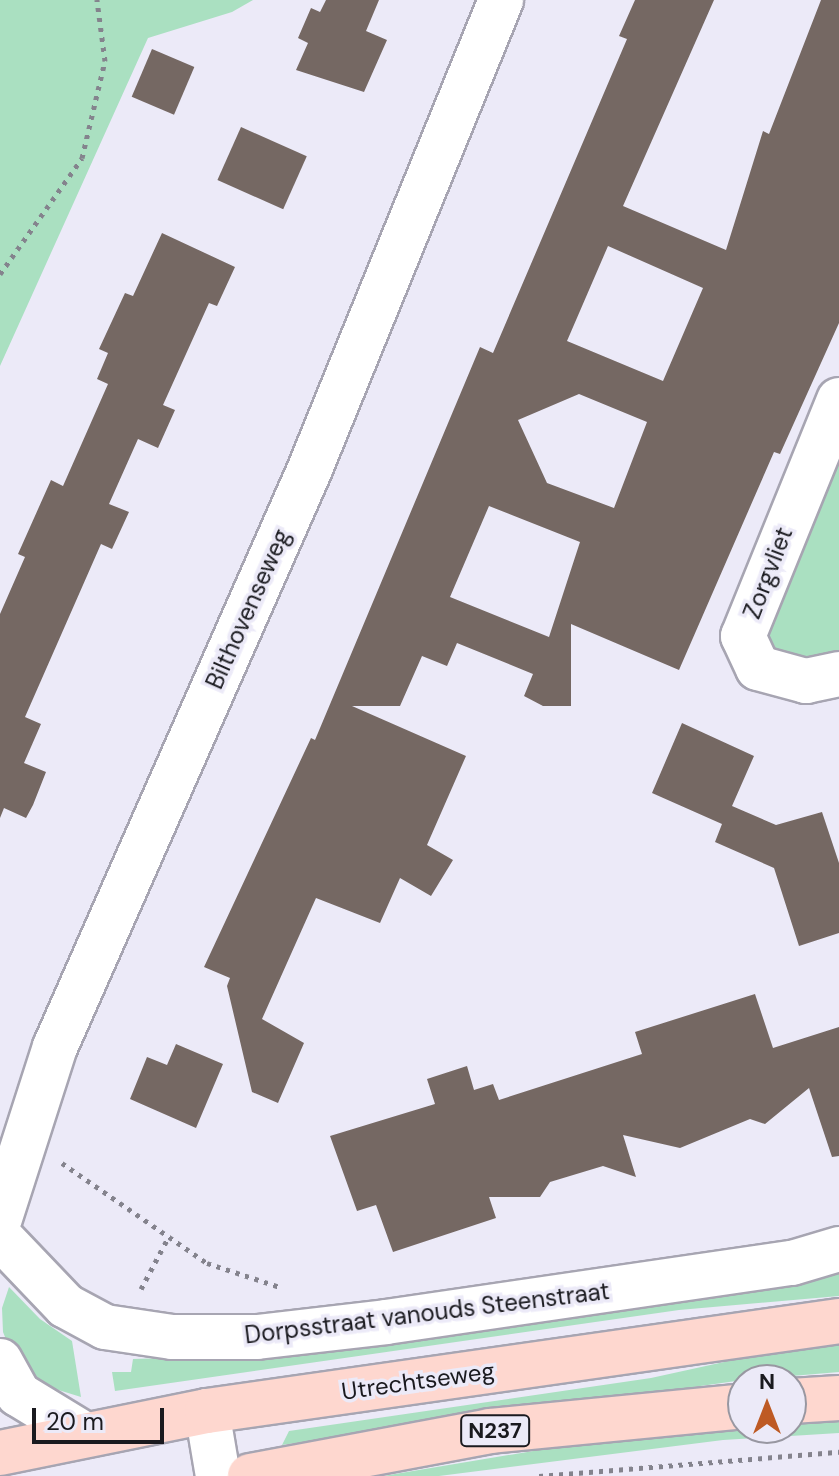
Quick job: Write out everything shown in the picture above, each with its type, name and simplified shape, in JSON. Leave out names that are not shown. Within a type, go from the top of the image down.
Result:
[{"type":"main road","name":"Utrechtseweg","points":[[0,1453],[82,1433],[207,1411],[839,1321]]},
{"type":"main road","points":[[807,1400],[839,1398]]},
{"type":"main road","name":"N237","points":[[250,1476],[490,1431],[727,1408]]},
{"type":"street","name":"Bilthovenseweg","points":[[0,1218],[55,1047],[309,471],[501,0]]},
{"type":"street","name":"Zorgvliet","points":[[839,400],[743,636],[758,668],[806,681],[839,674]]},
{"type":"street","name":"Dorpsstraat vanouds Steenstraat","points":[[0,1237],[66,1306],[105,1327],[172,1337],[257,1337],[386,1322],[792,1263],[839,1249]]},
{"type":"street","points":[[0,1361],[18,1394],[82,1433]]},
{"type":"street","points":[[207,1411],[218,1476]]},
{"type":"path","points":[[0,274],[82,158],[105,61],[97,0]]},
{"type":"path","points":[[21,1150],[73,1166],[207,1263],[288,1289]]},
{"type":"path","points":[[539,1476],[839,1452]]},
{"type":"green space","points":[[0,0],[253,0],[232,12],[148,38],[0,366]]},
{"type":"green space","points":[[839,415],[839,660],[813,665],[771,654],[757,627]]},
{"type":"green space","points":[[839,1270],[839,1296],[679,1310],[115,1391],[112,1372],[131,1372],[133,1359],[229,1356]]},
{"type":"green space","points":[[9,1287],[40,1319],[72,1341],[81,1397],[36,1383],[16,1364],[3,1332],[2,1308]]},
{"type":"green space","points":[[824,1340],[839,1340],[839,1372],[807,1375],[807,1364],[727,1364],[727,1382],[282,1445],[289,1431],[651,1378]]},
{"type":"green space","points":[[839,1421],[839,1433],[807,1435],[807,1424]]},
{"type":"green space","points":[[727,1431],[727,1440],[439,1476],[383,1476],[569,1445]]},
{"type":"building","points":[[326,0],[379,0],[366,31],[387,40],[364,92],[296,70],[308,43],[298,38],[311,8],[320,12]]},
{"type":"building","points":[[635,0],[714,0],[623,206],[726,250],[763,131],[769,134],[821,0],[839,0],[839,323],[780,454],[774,452],[679,670],[571,624],[571,706],[543,706],[524,696],[533,674],[457,643],[447,666],[422,656],[400,706],[352,706],[466,756],[427,845],[453,860],[431,896],[400,878],[380,923],[316,898],[262,1019],[304,1043],[278,1103],[252,1092],[227,986],[230,978],[204,967],[311,738],[315,740],[480,347],[493,353],[627,39],[619,36]],"holes":[[[608,246],[703,288],[663,381],[567,341]],[[579,394],[647,422],[614,508],[547,483],[518,420]],[[489,506],[580,542],[549,637],[450,597]]]},
{"type":"building","points":[[152,49],[194,67],[174,115],[132,97]]},
{"type":"building","points":[[241,127],[307,156],[283,209],[217,180]]},
{"type":"building","points":[[162,233],[235,267],[217,306],[209,303],[163,405],[175,410],[158,448],[138,439],[109,504],[129,512],[112,549],[101,544],[25,717],[41,724],[24,763],[46,772],[33,805],[26,818],[4,808],[0,818],[0,614],[25,557],[18,554],[51,480],[63,486],[108,384],[97,379],[108,353],[99,349],[125,293],[133,296]]},
{"type":"building","points":[[682,723],[754,756],[732,806],[776,825],[822,812],[839,863],[839,933],[799,946],[774,868],[715,842],[722,824],[652,793]]},
{"type":"building","points":[[755,994],[773,1048],[839,1027],[839,1156],[832,1157],[809,1088],[765,1124],[750,1119],[680,1148],[623,1135],[636,1177],[603,1166],[550,1182],[540,1197],[489,1197],[496,1218],[393,1252],[376,1205],[357,1211],[330,1136],[435,1104],[427,1079],[467,1066],[474,1090],[493,1084],[499,1100],[642,1054],[635,1032]]},
{"type":"building","points":[[176,1044],[223,1064],[196,1128],[130,1099],[147,1057],[167,1065]]}]
